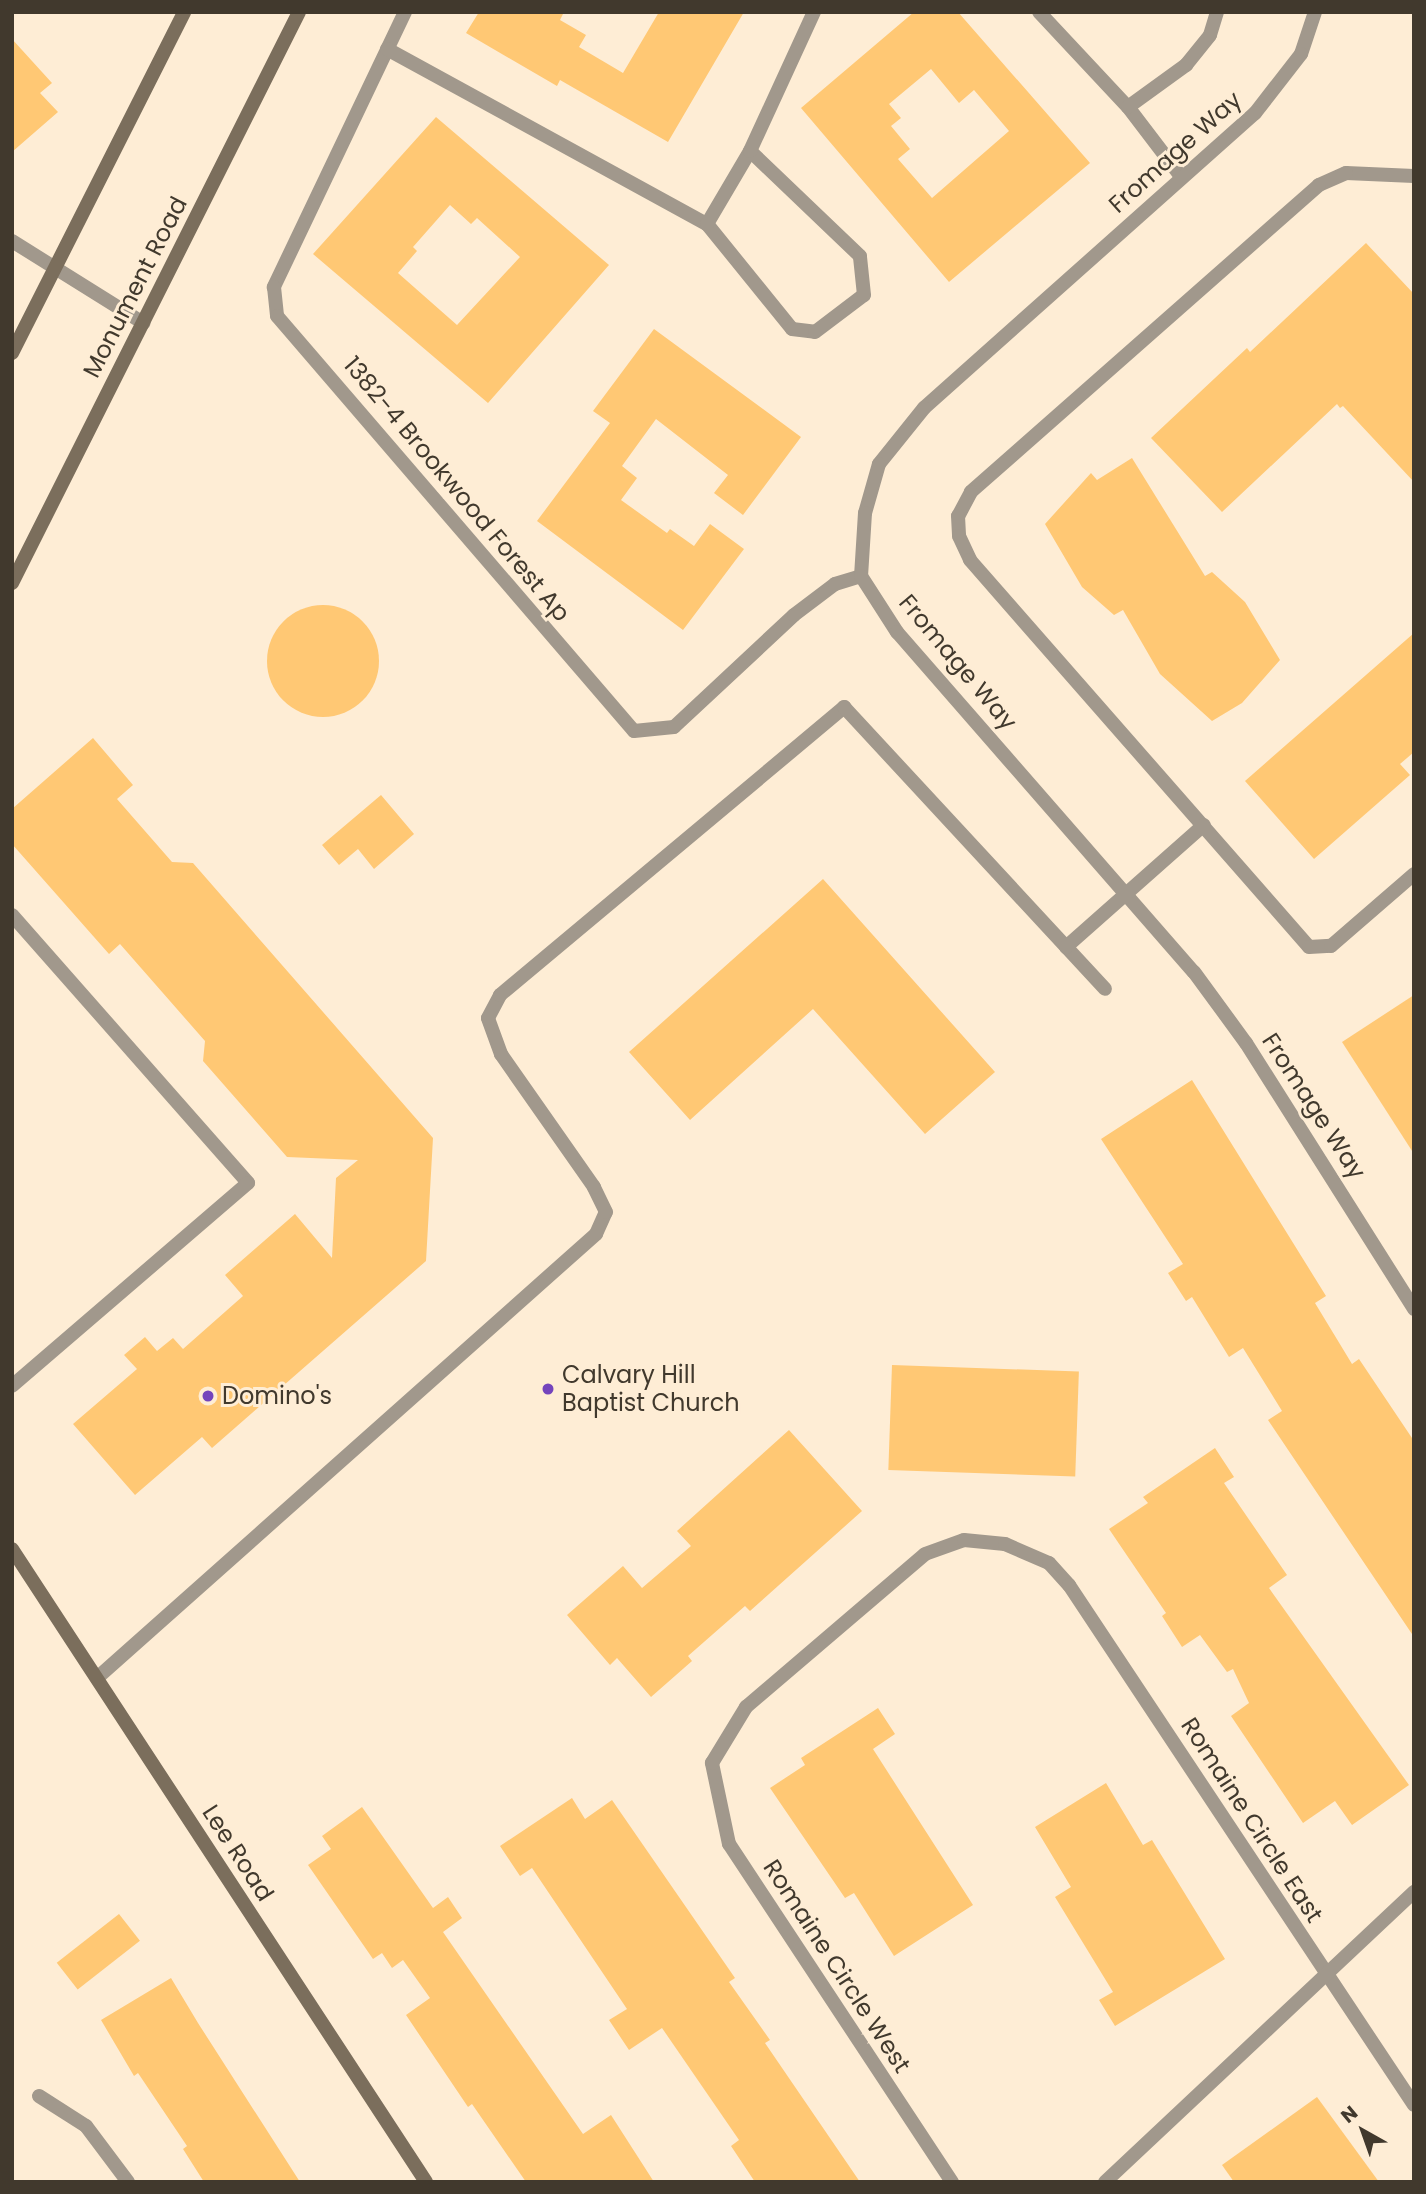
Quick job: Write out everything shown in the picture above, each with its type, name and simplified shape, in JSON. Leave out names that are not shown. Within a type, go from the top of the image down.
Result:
[{"type":"main road","points":[[12,353],[184,12]]},
{"type":"main road","name":"Monument Road","points":[[12,583],[299,12]]},
{"type":"main road","name":"Lee Road","points":[[12,1549],[426,2182]]},
{"type":"street","name":"1382-4 Brookwood Forest Ap","points":[[405,12],[274,287],[277,316],[335,380],[634,731],[674,727],[794,614],[835,584],[861,576]]},
{"type":"street","points":[[707,224],[750,151],[814,12]]},
{"type":"street","points":[[1039,12],[1128,107],[1182,178]]},
{"type":"street","points":[[1128,107],[1186,65],[1210,35],[1217,12]]},
{"type":"street","name":"Fromage Way","points":[[1315,12],[1301,54],[1255,113],[924,408],[886,455],[879,464],[865,513],[861,576],[897,632],[1194,972],[1247,1043],[1414,1309]]},
{"type":"street","points":[[387,49],[707,224],[792,329],[815,332],[863,295],[860,256],[750,151]]},
{"type":"street","points":[[1414,176],[1346,173],[1319,185],[971,492],[958,516],[959,536],[970,560],[1309,947],[1331,946],[1414,874]]},
{"type":"street","points":[[12,241],[143,323]]},
{"type":"street","points":[[97,1678],[596,1234],[606,1212],[594,1187],[501,1054],[488,1018],[500,995],[844,707],[1105,989]]},
{"type":"street","points":[[1066,947],[1203,825]]},
{"type":"street","points":[[12,915],[248,1184],[14,1381]]},
{"type":"street","name":"Romaine Circle West","points":[[952,2182],[729,1843],[712,1763],[746,1707],[925,1554],[964,1540],[1005,1544],[1049,1563]]},
{"type":"street","name":"Romaine Circle East","points":[[1049,1563],[1069,1585],[1414,2105]]},
{"type":"street","points":[[1105,2182],[1414,1892]]},
{"type":"street","points":[[38,2096],[86,2126],[128,2182]]},
{"type":"building","points":[[479,12],[564,12],[560,20],[586,35],[579,47],[623,73],[659,12],[744,12],[668,142],[560,80],[557,86],[466,33]]},
{"type":"building","points":[[914,12],[958,12],[1090,163],[949,282],[801,108]],"holes":[[[931,69],[959,103],[974,90],[1009,131],[932,198],[898,159],[910,149],[891,126],[901,118],[889,104]]]},
{"type":"building","points":[[12,39],[52,83],[40,93],[58,112],[12,152]]},
{"type":"building","points":[[436,117],[609,265],[488,403],[313,254]],"holes":[[[450,205],[471,224],[477,218],[520,257],[457,325],[398,273],[417,251],[413,247]]]},
{"type":"building","points":[[1366,243],[1414,294],[1414,482],[1343,406],[1340,408],[1337,404],[1222,512],[1151,438],[1247,348],[1250,352]]},
{"type":"building","points":[[654,329],[801,437],[743,515],[714,493],[728,475],[656,419],[622,466],[637,478],[621,500],[667,533],[670,529],[694,546],[710,524],[744,549],[683,630],[537,521],[610,423],[593,411]]},
{"type":"building","points":[[1132,458],[1205,576],[1212,572],[1245,602],[1280,660],[1242,703],[1212,721],[1160,674],[1123,610],[1114,615],[1082,587],[1045,524],[1091,473],[1097,480]]},
{"type":"building","points":[[323,605],[345,609],[363,621],[375,639],[379,661],[375,683],[363,701],[345,713],[323,717],[301,713],[283,701],[271,683],[267,661],[271,639],[283,621],[301,609]]},
{"type":"building","points":[[1414,633],[1414,752],[1400,764],[1410,775],[1314,859],[1245,781]]},
{"type":"building","points":[[93,738],[133,785],[117,799],[172,862],[193,863],[433,1138],[426,1261],[212,1448],[202,1437],[135,1495],[73,1424],[137,1369],[124,1355],[145,1337],[157,1351],[173,1338],[183,1349],[243,1296],[225,1275],[295,1214],[332,1258],[336,1178],[358,1160],[287,1157],[203,1061],[205,1041],[120,944],[109,954],[12,844],[12,809]]},
{"type":"building","points":[[381,795],[414,834],[374,869],[358,849],[339,865],[322,845]]},
{"type":"building","points":[[823,879],[995,1072],[925,1134],[813,1009],[690,1120],[629,1052]]},
{"type":"building","points":[[1414,995],[1414,1154],[1342,1042]]},
{"type":"building","points":[[1192,1080],[1326,1296],[1315,1303],[1352,1364],[1359,1359],[1414,1441],[1414,1637],[1268,1420],[1282,1411],[1243,1348],[1229,1357],[1192,1297],[1186,1301],[1168,1273],[1183,1264],[1101,1139]]},
{"type":"building","points":[[892,1365],[1079,1372],[1075,1476],[888,1470]]},
{"type":"building","points":[[789,1430],[862,1511],[750,1611],[745,1606],[688,1656],[692,1661],[651,1697],[617,1658],[610,1665],[567,1615],[623,1566],[642,1588],[691,1546],[677,1531]]},
{"type":"building","points":[[1215,1448],[1234,1477],[1224,1483],[1287,1575],[1269,1588],[1409,1785],[1352,1825],[1335,1801],[1303,1823],[1231,1716],[1249,1703],[1233,1669],[1227,1672],[1200,1635],[1182,1647],[1162,1616],[1166,1613],[1109,1529],[1148,1503],[1143,1497]]},
{"type":"building","points":[[878,1708],[895,1734],[873,1749],[973,1905],[894,1956],[854,1893],[845,1898],[770,1788],[805,1765],[801,1758]]},
{"type":"building","points":[[1106,1783],[1143,1845],[1152,1840],[1225,1959],[1115,2026],[1099,2000],[1113,1992],[1055,1897],[1071,1887],[1035,1827]]},
{"type":"building","points":[[572,1798],[585,1819],[612,1800],[735,1978],[729,1982],[770,2040],[765,2043],[860,2182],[755,2182],[731,2146],[739,2140],[662,2028],[629,2050],[609,2020],[627,2009],[532,1868],[520,1876],[500,1846]]},
{"type":"building","points":[[362,1807],[433,1908],[448,1897],[462,1918],[443,1932],[583,2134],[611,2115],[654,2182],[526,2182],[472,2104],[468,2107],[406,2015],[430,1998],[403,1960],[392,1968],[382,1953],[373,1959],[308,1865],[331,1849],[322,1836]]},
{"type":"building","points":[[119,1914],[140,1941],[78,1989],[57,1963]]},
{"type":"building","points":[[171,1978],[300,2182],[204,2182],[183,2149],[187,2146],[138,2073],[134,2076],[101,2020]]},
{"type":"building","points":[[1317,2097],[1379,2182],[1234,2182],[1222,2165]]},
{"type":"place","name":"Calvary Hill Baptist Church","points":[[548,1389]]},
{"type":"place","name":"Domino's","points":[[208,1396]]}]
